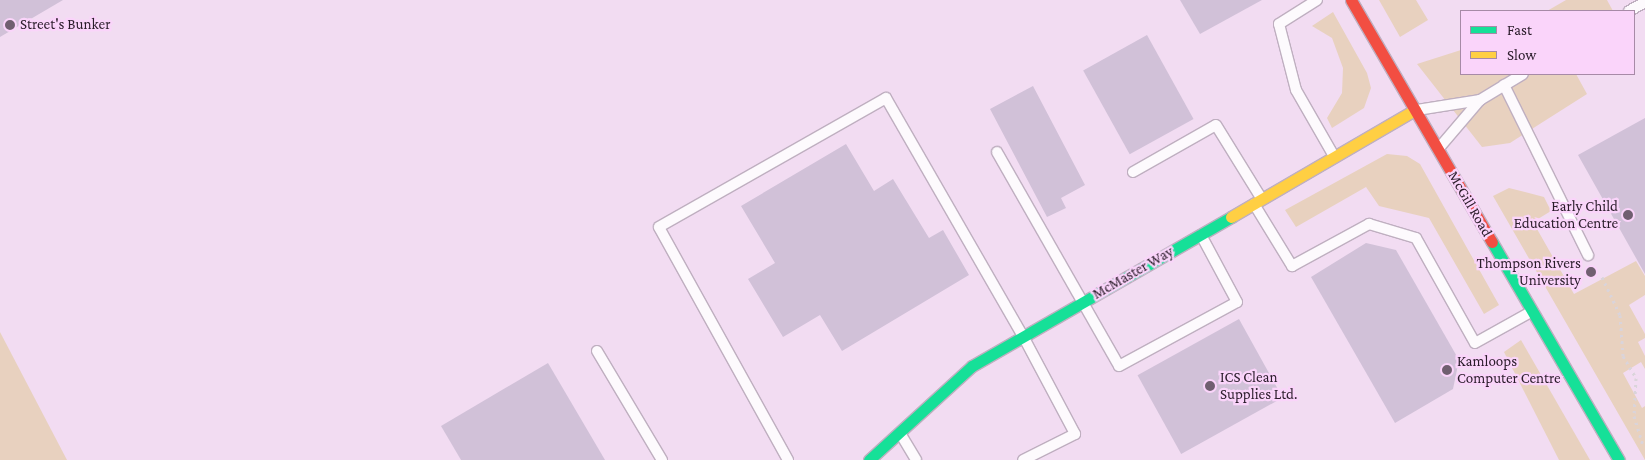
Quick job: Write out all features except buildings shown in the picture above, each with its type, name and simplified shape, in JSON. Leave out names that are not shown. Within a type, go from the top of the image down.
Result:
[{"type":"street","name":"McGill Road","points":[[1351,0],[1619,460]]},
{"type":"street","name":"McMaster Way","points":[[869,460],[972,366],[1415,110]]},
{"type":"lane","points":[[1317,0],[1280,24],[1296,90],[1335,157]]},
{"type":"lane","points":[[1630,10],[1645,2]]},
{"type":"lane","points":[[1438,150],[1480,100],[1521,75]]},
{"type":"lane","points":[[1504,85],[1588,255]]},
{"type":"lane","points":[[788,460],[659,227],[886,98],[1023,336],[1075,434],[1023,460]]},
{"type":"lane","points":[[1415,110],[1480,100]]},
{"type":"lane","points":[[1133,172],[1216,125],[1292,266],[1369,224],[1416,238],[1475,343],[1532,311]]},
{"type":"lane","points":[[997,152],[1084,302],[1118,366],[1237,302],[1200,234]]},
{"type":"lane","points":[[597,351],[662,460]]},
{"type":"lane","points":[[899,432],[916,460]]},
{"type":"path","points":[[1602,277],[1620,315],[1623,356],[1636,378],[1634,416],[1642,440],[1643,452]]},
{"type":"shaded area","points":[[1379,0],[1416,0],[1428,20],[1400,37]]},
{"type":"shaded area","points":[[1566,0],[1607,0],[1612,10],[1549,10]]},
{"type":"shaded area","points":[[1333,12],[1367,73],[1371,88],[1364,108],[1332,128],[1327,118],[1342,93],[1343,68],[1332,38],[1312,26]]},
{"type":"shaded area","points":[[1460,50],[1460,75],[1577,75],[1587,94],[1510,143],[1482,147],[1417,64]]},
{"type":"shaded area","points":[[1387,154],[1407,156],[1420,164],[1499,305],[1484,314],[1429,218],[1379,206],[1366,187],[1296,227],[1285,210]]},
{"type":"shaded area","points":[[1509,188],[1544,197],[1551,211],[1533,222],[1574,294],[1636,261],[1645,276],[1645,295],[1629,305],[1645,334],[1645,338],[1638,342],[1645,356],[1645,369],[1641,362],[1623,373],[1642,408],[1645,406],[1645,460],[1493,196]]},
{"type":"shaded area","points":[[0,332],[67,460],[0,460]]},
{"type":"shaded area","points":[[1521,340],[1590,460],[1559,460],[1504,352]]},
{"type":"traffic: fast","points":[[869,460],[972,366],[1231,217]]},
{"type":"traffic: fast","points":[[1492,242],[1619,460]]},
{"type":"traffic: slow","points":[[1231,217],[1415,110]]},
{"type":"traffic: jam","points":[[1351,0],[1492,242]]},
{"type":"place","name":"Street's Bunker","points":[[10,25]]},
{"type":"place","name":"Early Child Education Centre","points":[[1628,215]]},
{"type":"place","name":"Thompson Rivers University","points":[[1591,272]]},
{"type":"place","name":"Kamloops Computer Centre","points":[[1447,370]]},
{"type":"place","name":"ICS Clean Supplies Ltd.","points":[[1210,386]]}]
